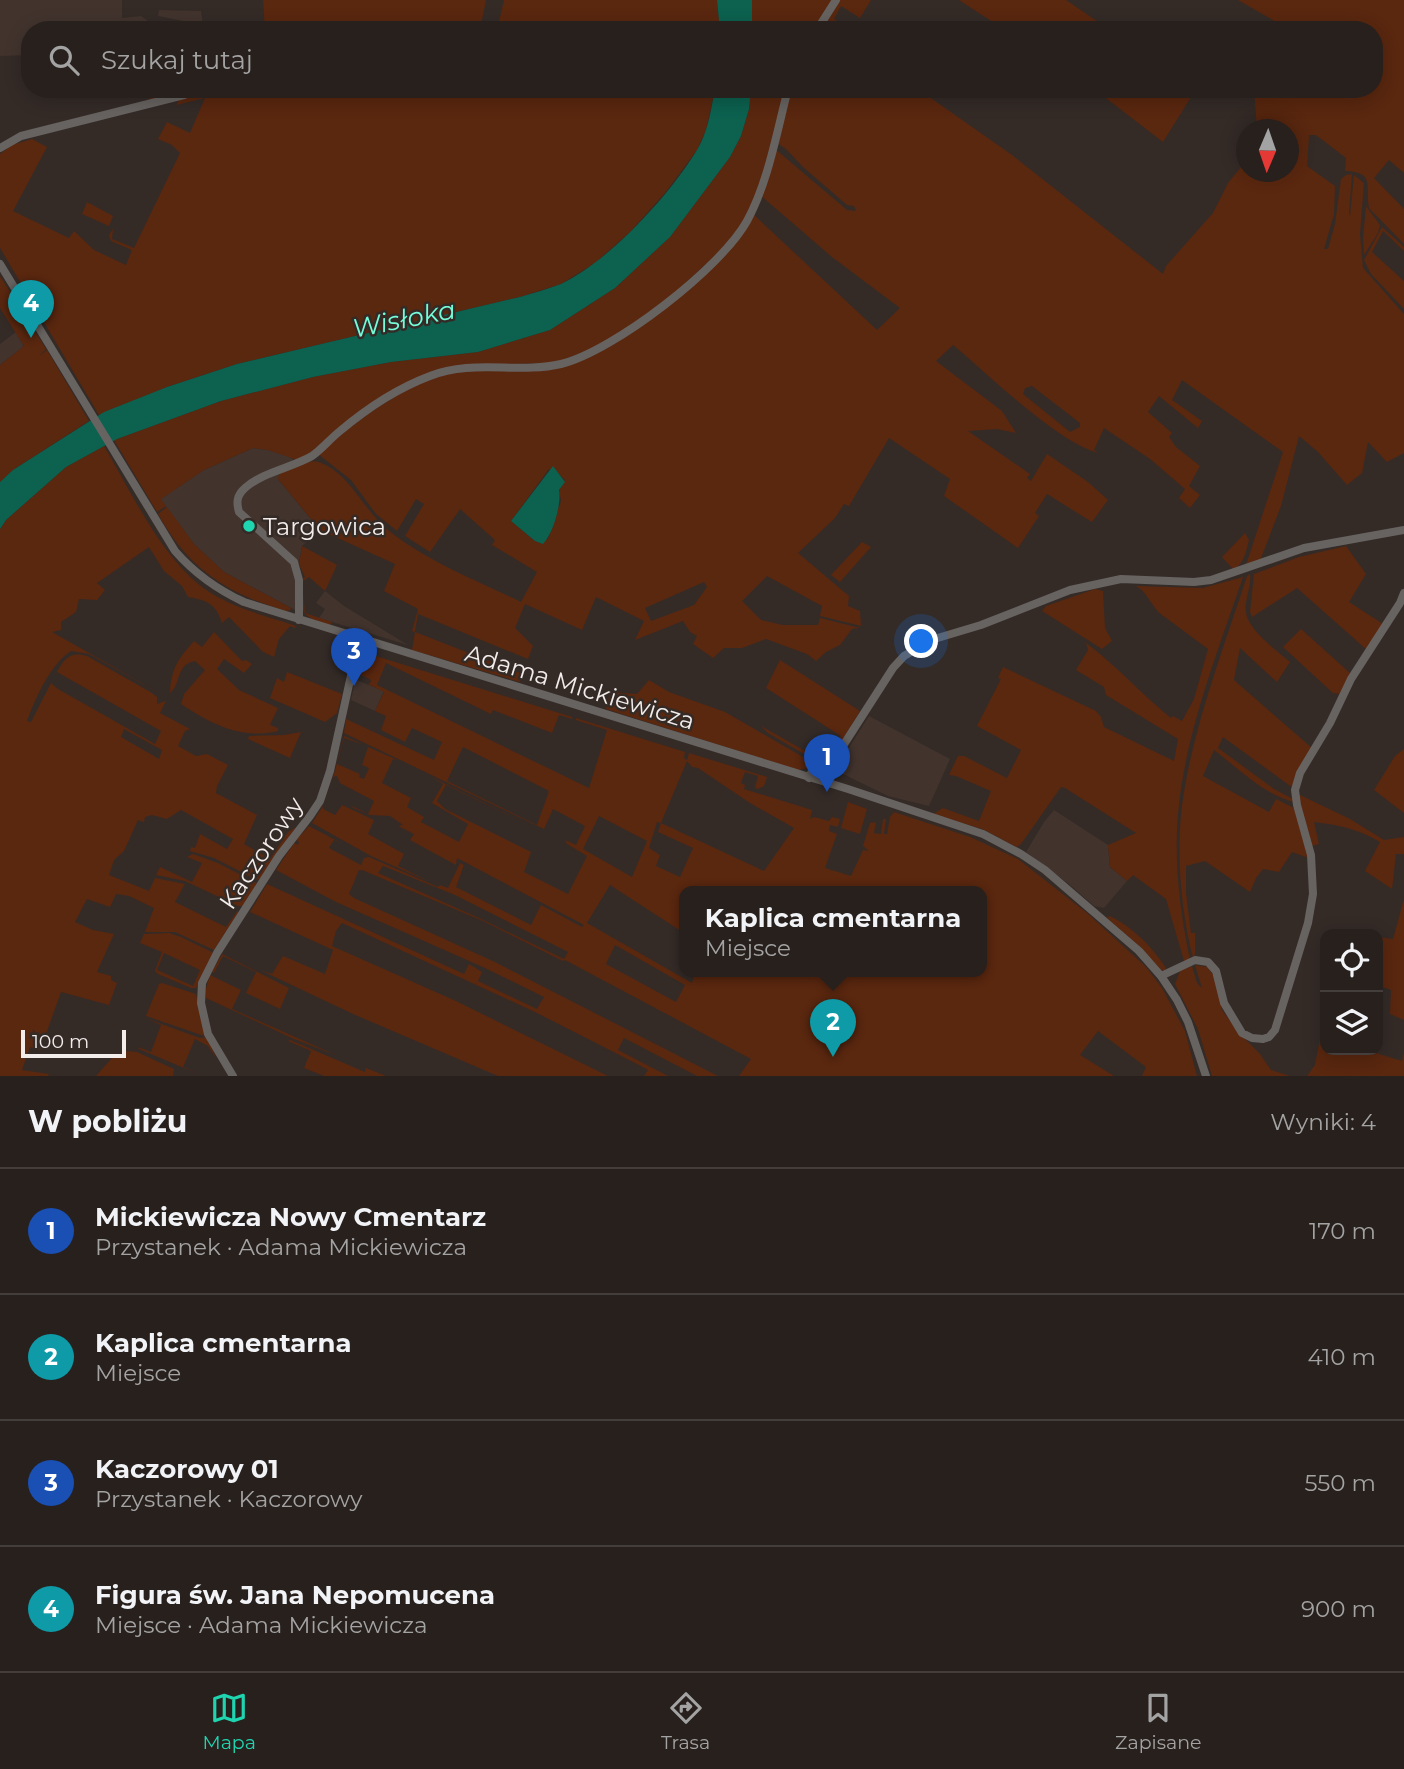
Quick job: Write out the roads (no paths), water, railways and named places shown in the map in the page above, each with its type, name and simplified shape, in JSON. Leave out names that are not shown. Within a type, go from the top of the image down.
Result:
[{"type":"street","points":[[823,21],[836,0]]},
{"type":"street","points":[[0,148],[21,136],[172,98]]},
{"type":"street","points":[[299,620],[299,580],[294,562],[239,512],[238,499],[243,490],[255,481],[314,454],[351,422],[423,379],[463,368],[539,367],[562,363],[598,348],[634,327],[700,274],[747,222],[758,196],[785,98]]},
{"type":"street","name":"Adama Mickiewicza","points":[[0,264],[175,551],[204,580],[244,602],[299,620],[983,834],[1021,854],[1099,915],[1139,951],[1161,976],[1188,1022],[1206,1076]]},
{"type":"street","points":[[809,778],[811,773],[824,766],[839,752],[893,668],[904,656],[931,640],[981,625],[1070,590],[1121,579],[1194,582],[1211,580],[1304,548],[1404,530]]},
{"type":"street","points":[[1161,976],[1195,960],[1208,962],[1216,971],[1224,1003],[1242,1032],[1252,1038],[1263,1039],[1275,1030],[1308,923],[1313,894],[1311,855],[1295,790],[1300,773],[1331,723],[1351,679],[1404,593]]},
{"type":"street","name":"Kaczorowy","points":[[233,1076],[208,1034],[201,1003],[202,983],[217,953],[275,863],[320,800],[330,771],[359,639]]},
{"type":"place","name":"Figura św. Jana Nepomucena","points":[[31,338]]},
{"type":"place","name":"Targowica","points":[[249,526]]},
{"type":"place","name":"Kaczorowy 01","points":[[354,686]]},
{"type":"place","name":"Mickiewicza Nowy Cmentarz","points":[[827,792]]},
{"type":"place","name":"Kaplica cmentarna","points":[[833,1057]]},
{"type":"water label","name":"Wisłoka","points":[[404,319]]}]
